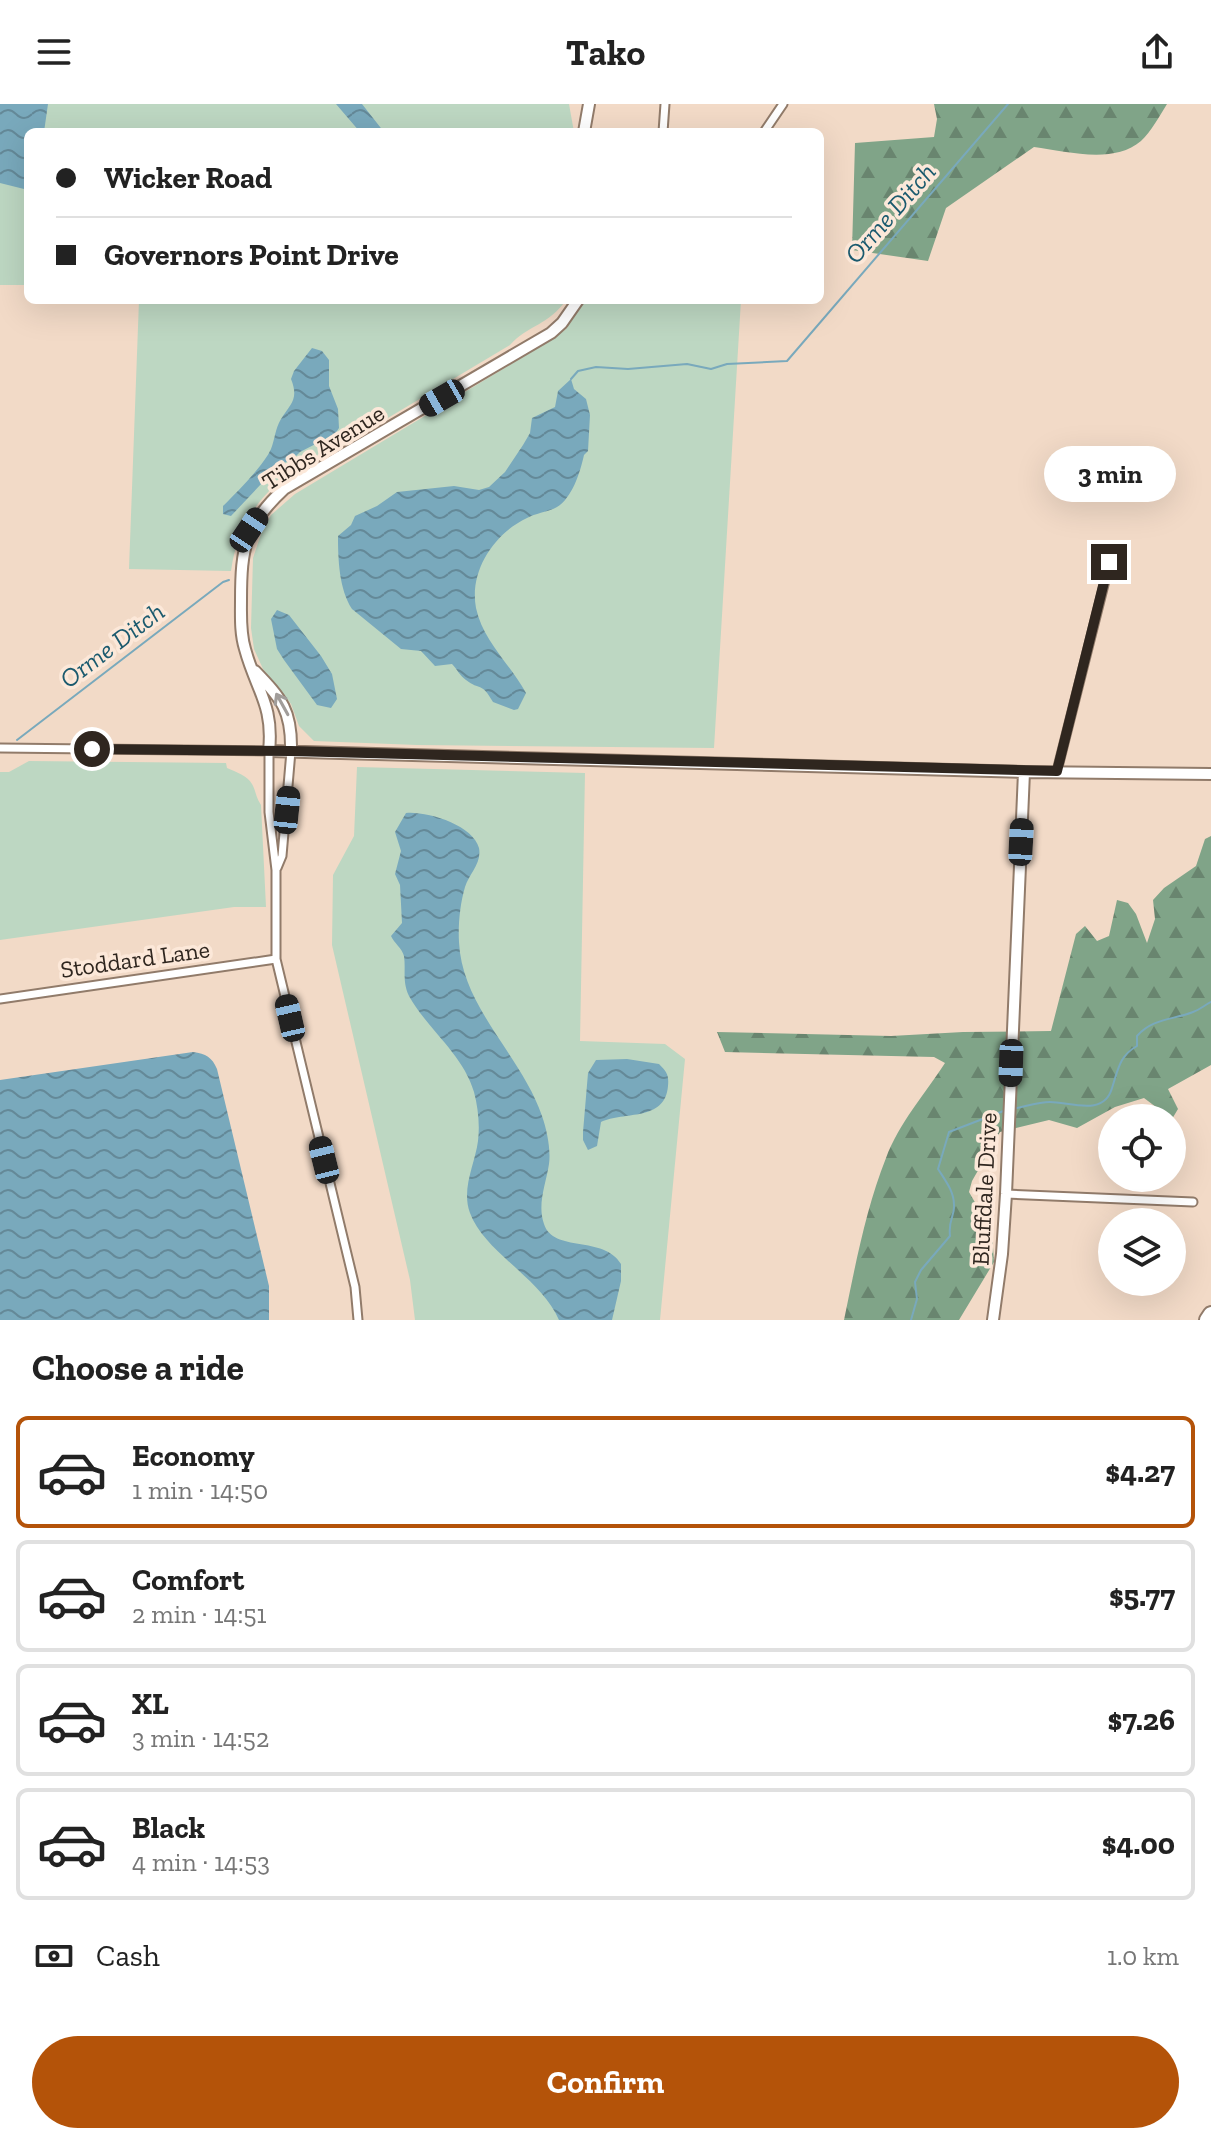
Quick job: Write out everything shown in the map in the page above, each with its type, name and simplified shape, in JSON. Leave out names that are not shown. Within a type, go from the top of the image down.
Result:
[{"type":"highway","points":[[1207,1320],[1211,1314]]},
{"type":"street","points":[[585,128],[589,104]]},
{"type":"street","points":[[663,128],[665,104]]},
{"type":"street","points":[[767,128],[783,104]]},
{"type":"street","name":"Tibbs Avenue","points":[[358,1320],[355,1287],[276,959],[276,870],[269,812],[270,717],[242,638],[241,559],[249,530],[264,508],[284,489],[551,333],[575,304]]},
{"type":"street","points":[[1057,771],[1107,573],[1109,549]]},
{"type":"street","name":"Tibbs Avenue","points":[[251,666],[281,699],[291,732],[282,856],[276,870]]},
{"type":"street","points":[[0,748],[291,751],[1024,772],[1211,774]]},
{"type":"street","name":"Bluffdale Drive","points":[[993,1320],[1006,1194],[1024,772]]},
{"type":"street","name":"Stoddard Lane","points":[[0,999],[276,959]]},
{"type":"street","points":[[1006,1194],[1193,1202]]},
{"type":"green space","points":[[0,104],[569,104],[573,128],[24,128],[24,285],[0,285]]},
{"type":"green space","points":[[934,104],[1167,104],[1141,141],[1117,153],[1075,153],[1034,147],[946,208],[928,261],[852,250],[855,143],[934,137],[937,119]]},
{"type":"green space","points":[[139,304],[562,304],[553,315],[510,345],[274,486],[257,504],[245,524],[231,571],[129,569]]},
{"type":"green space","points":[[583,304],[741,304],[714,748],[314,741],[299,726],[291,704],[263,669],[254,649],[251,628],[253,558],[271,515],[295,494],[566,329]]},
{"type":"green space","points":[[29,761],[226,763],[227,768],[250,781],[261,805],[266,907],[234,907],[0,940],[0,772],[9,772]]},
{"type":"green space","points":[[357,767],[585,773],[580,1041],[665,1044],[685,1059],[660,1320],[415,1320],[410,1280],[332,945],[333,875],[354,836]]},
{"type":"green space","points":[[1211,836],[1211,1065],[1168,1089],[1176,1104],[1152,1104],[1144,1098],[1125,1104],[1098,1104],[1098,1116],[1077,1128],[1049,1120],[1000,1132],[969,1192],[992,1232],[994,1262],[959,1320],[844,1320],[867,1217],[891,1145],[945,1063],[934,1057],[725,1052],[717,1032],[891,1036],[1051,1031],[1076,934],[1085,926],[1097,941],[1109,936],[1117,900],[1128,903],[1136,914],[1147,943],[1155,919],[1153,900],[1164,888],[1196,866],[1205,839]]},
{"type":"water","points":[[0,104],[48,104],[45,128],[24,128],[24,189],[0,183]]},
{"type":"water","points":[[336,104],[362,104],[381,128],[357,128]]},
{"type":"water","points":[[312,348],[322,351],[329,360],[329,386],[338,409],[339,428],[335,434],[278,466],[231,516],[223,514],[223,506],[268,455],[279,423],[293,400],[291,379],[294,371]]},
{"type":"water","points":[[571,379],[574,389],[586,399],[590,415],[588,451],[575,484],[557,507],[527,518],[505,533],[487,554],[477,580],[476,608],[480,620],[491,642],[526,693],[518,709],[514,710],[493,702],[486,691],[464,678],[452,664],[435,666],[421,651],[401,649],[352,609],[342,583],[338,536],[351,525],[355,516],[397,492],[454,486],[479,490],[489,487],[505,472],[523,445],[530,433],[532,418],[555,407],[558,391]]},
{"type":"water","points":[[277,610],[289,615],[332,674],[337,699],[331,708],[317,705],[277,649],[271,619]]},
{"type":"water","points":[[406,813],[425,814],[459,826],[475,840],[479,848],[479,859],[465,887],[461,907],[459,935],[463,966],[470,989],[533,1094],[544,1122],[549,1158],[542,1202],[544,1224],[549,1233],[557,1238],[603,1250],[621,1264],[621,1281],[612,1320],[559,1320],[539,1291],[488,1241],[470,1213],[467,1195],[479,1129],[474,1092],[454,1054],[409,996],[404,956],[391,936],[402,923],[400,885],[395,874],[401,851],[395,832]]},
{"type":"water","points":[[193,1052],[208,1057],[217,1069],[269,1286],[269,1320],[0,1320],[0,1080]]},
{"type":"water","points":[[627,1059],[659,1064],[668,1076],[665,1097],[652,1110],[601,1122],[597,1146],[588,1150],[583,1132],[588,1073],[596,1060]]},
{"type":"waterway","name":"Orme Ditch","points":[[571,379],[578,371],[596,367],[628,369],[687,364],[711,369],[727,364],[787,361],[1008,104]]},
{"type":"waterway","name":"Orme Ditch","points":[[17,740],[229,580]]},
{"type":"waterway","points":[[1012,1109],[1045,1102],[1086,1106],[1102,1102],[1108,1097],[1123,1059],[1137,1046],[1137,1036],[1143,1030],[1211,1002]]},
{"type":"waterway","points":[[911,1320],[917,1299],[915,1282],[921,1270],[950,1236],[954,1200],[938,1169],[949,1132],[1006,1110]]},
{"type":"route","points":[[92,749],[291,751],[1057,771],[1109,562]]}]
